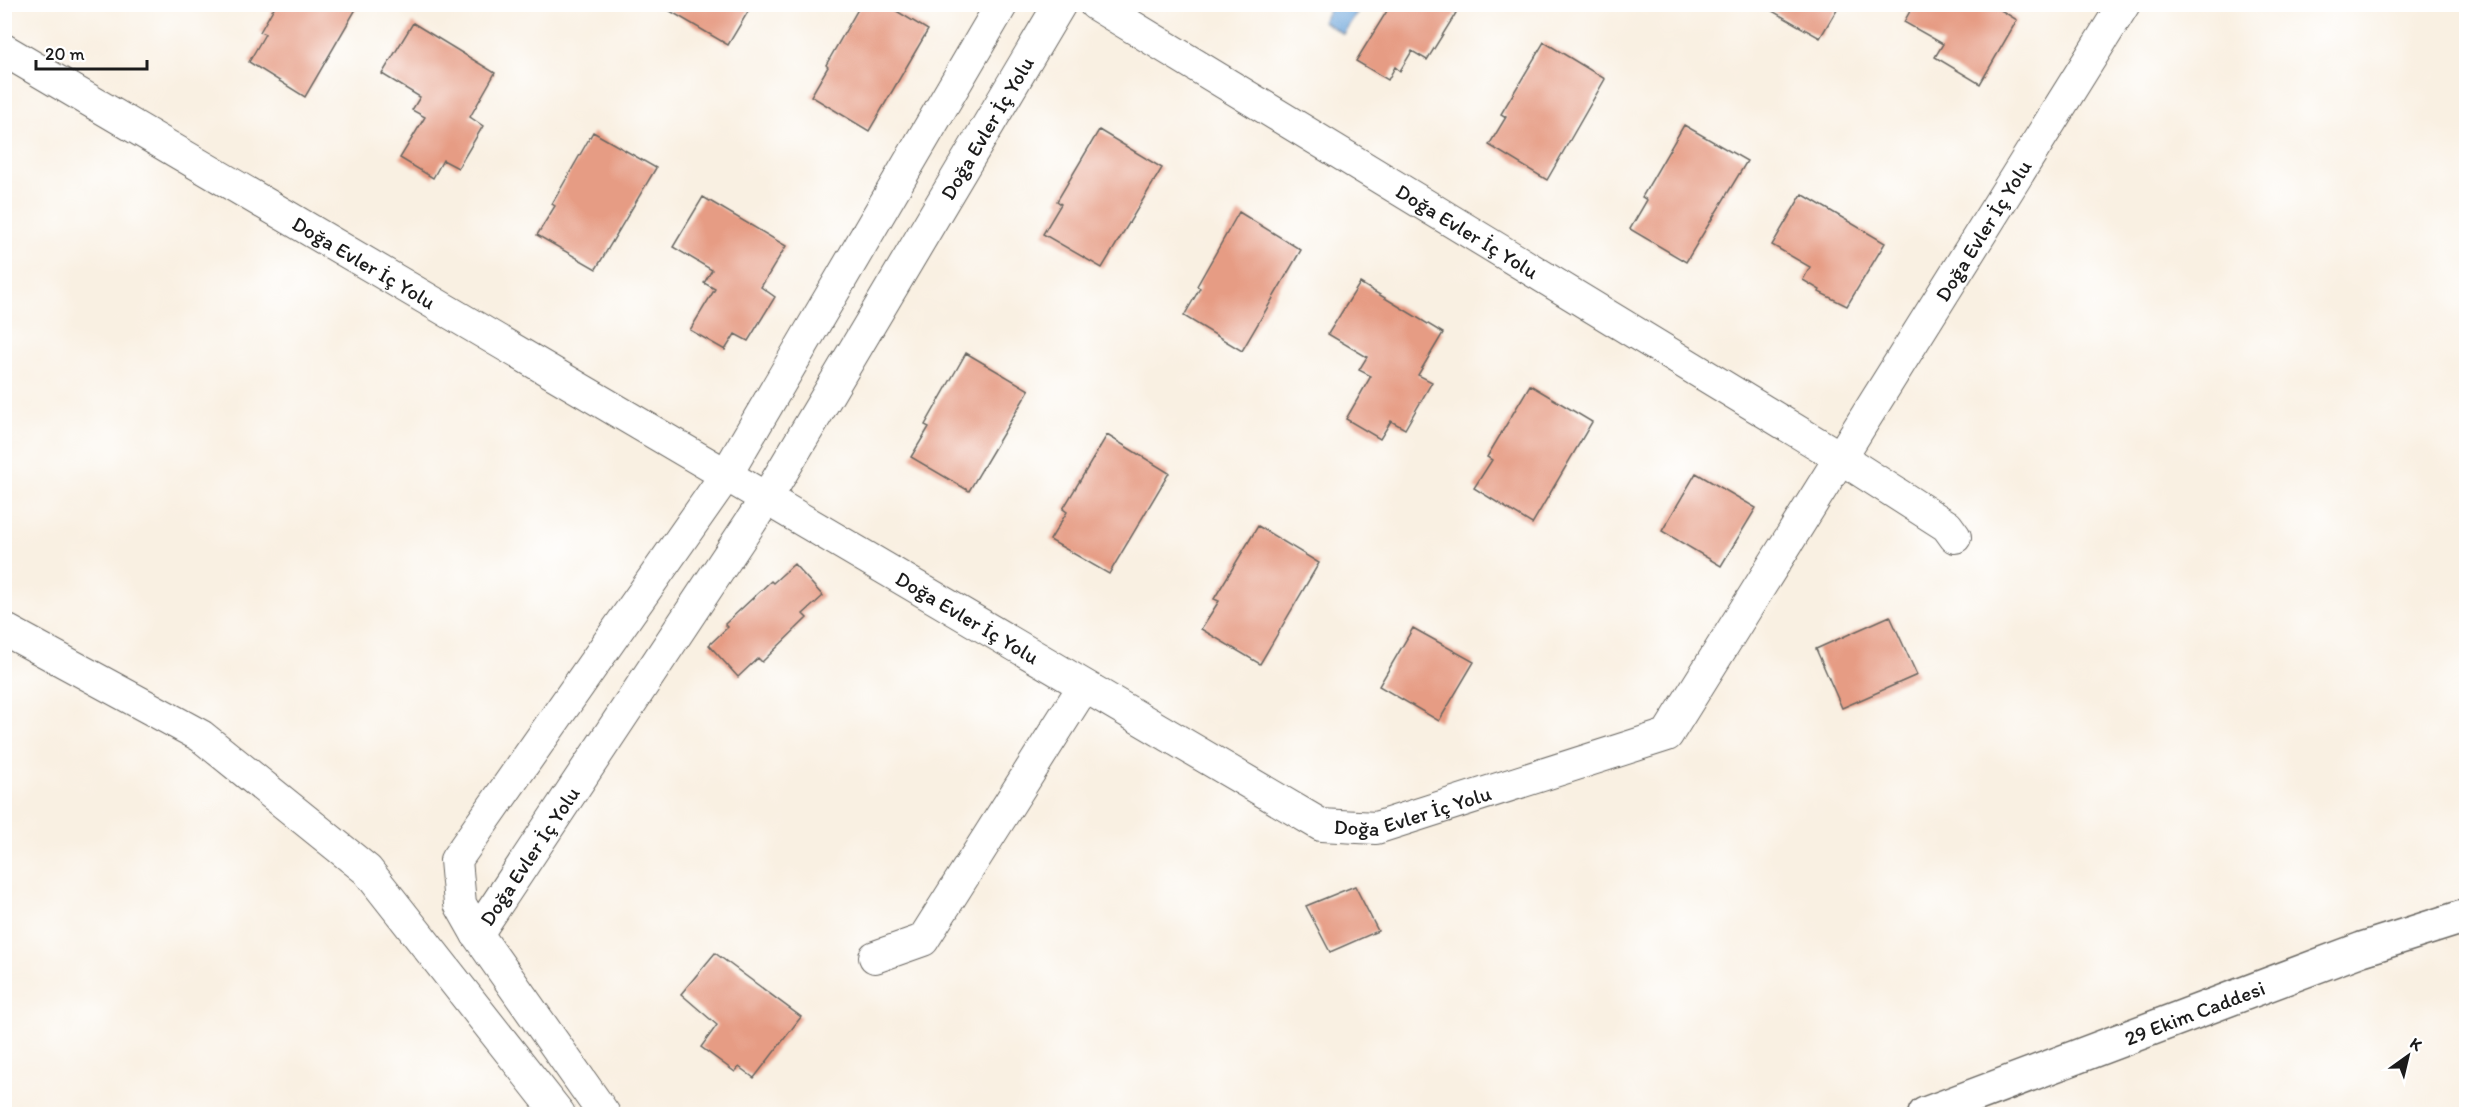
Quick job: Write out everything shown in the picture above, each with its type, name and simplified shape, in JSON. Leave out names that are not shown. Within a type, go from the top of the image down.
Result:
[{"type":"street","name":"Doğa Evler İç Yolu","points":[[1002,4],[726,475],[456,860],[460,904],[477,934],[766,499],[1060,4]]},
{"type":"street","name":"Doğa Evler İç Yolu","points":[[1095,4],[1841,458],[1947,526],[1955,537]]},
{"type":"street","name":"Doğa Evler İç Yolu","points":[[4,50],[1321,825],[1376,828],[1667,735],[2124,4]]},
{"type":"street","points":[[4,629],[201,736],[367,870],[559,1114]]},
{"type":"street","points":[[875,957],[923,940],[1084,686]]},
{"type":"street","name":"29 Ekim Caddesi","points":[[1925,1114],[2362,949],[2466,916]]},
{"type":"street","points":[[477,934],[604,1114]]},
{"type":"water","points":[[1333,4],[1362,5],[1343,34],[1322,21]]},
{"type":"building","points":[[276,4],[359,4],[305,97],[249,62],[265,34],[260,32]]},
{"type":"building","points":[[861,4],[885,4],[928,30],[869,131],[811,96]]},
{"type":"building","points":[[1377,4],[1442,4],[1456,13],[1427,60],[1412,51],[1400,71],[1395,67],[1388,80],[1356,61],[1387,11]]},
{"type":"building","points":[[1760,4],[1840,4],[1820,38]]},
{"type":"building","points":[[1914,4],[1991,4],[2017,20],[1980,84],[1935,57],[1943,44],[1904,22]]},
{"type":"building","points":[[674,5],[752,5],[728,45],[670,11]]},
{"type":"building","points":[[413,23],[495,73],[470,117],[483,126],[458,168],[443,160],[433,178],[400,158],[425,117],[412,110],[420,97],[382,74]]},
{"type":"building","points":[[1544,42],[1605,79],[1547,180],[1489,145],[1506,117],[1501,114]]},
{"type":"building","points":[[1684,125],[1747,161],[1686,262],[1630,229],[1647,200],[1642,197]]},
{"type":"building","points":[[1099,130],[1162,168],[1102,268],[1043,234],[1061,204],[1057,201]]},
{"type":"building","points":[[593,132],[656,168],[596,269],[537,235],[555,206],[552,204]]},
{"type":"building","points":[[1802,194],[1885,243],[1847,306],[1819,292],[1820,290],[1803,280],[1810,267],[1772,245]]},
{"type":"building","points":[[703,197],[786,246],[761,287],[775,297],[748,341],[735,334],[725,350],[690,330],[715,289],[704,283],[712,270],[673,247]]},
{"type":"building","points":[[1239,212],[1301,250],[1242,351],[1184,316],[1200,288],[1197,286]]},
{"type":"building","points":[[1360,283],[1443,333],[1418,375],[1432,382],[1405,429],[1391,421],[1380,439],[1346,419],[1371,376],[1359,370],[1367,357],[1328,334]]},
{"type":"building","points":[[966,353],[1029,390],[969,491],[911,457],[929,427],[925,425]]},
{"type":"building","points":[[1530,385],[1592,422],[1532,524],[1474,488],[1492,460],[1487,457]]},
{"type":"building","points":[[1107,435],[1169,473],[1109,574],[1050,540],[1067,512],[1063,509]]},
{"type":"building","points":[[1696,473],[1756,508],[1721,566],[1662,531]]},
{"type":"building","points":[[1258,526],[1319,563],[1260,664],[1201,629],[1219,601],[1214,599]]},
{"type":"building","points":[[794,564],[823,596],[803,614],[807,618],[762,662],[758,658],[738,677],[709,645],[728,627],[725,624],[771,581],[773,583]]},
{"type":"building","points":[[1890,616],[1917,675],[1842,708],[1816,649]]},
{"type":"building","points":[[1413,628],[1474,662],[1439,721],[1379,686]]},
{"type":"building","points":[[1355,886],[1378,931],[1330,952],[1306,906]]},
{"type":"building","points":[[715,953],[801,1017],[754,1078],[739,1067],[735,1072],[701,1047],[717,1025],[681,994]]}]
